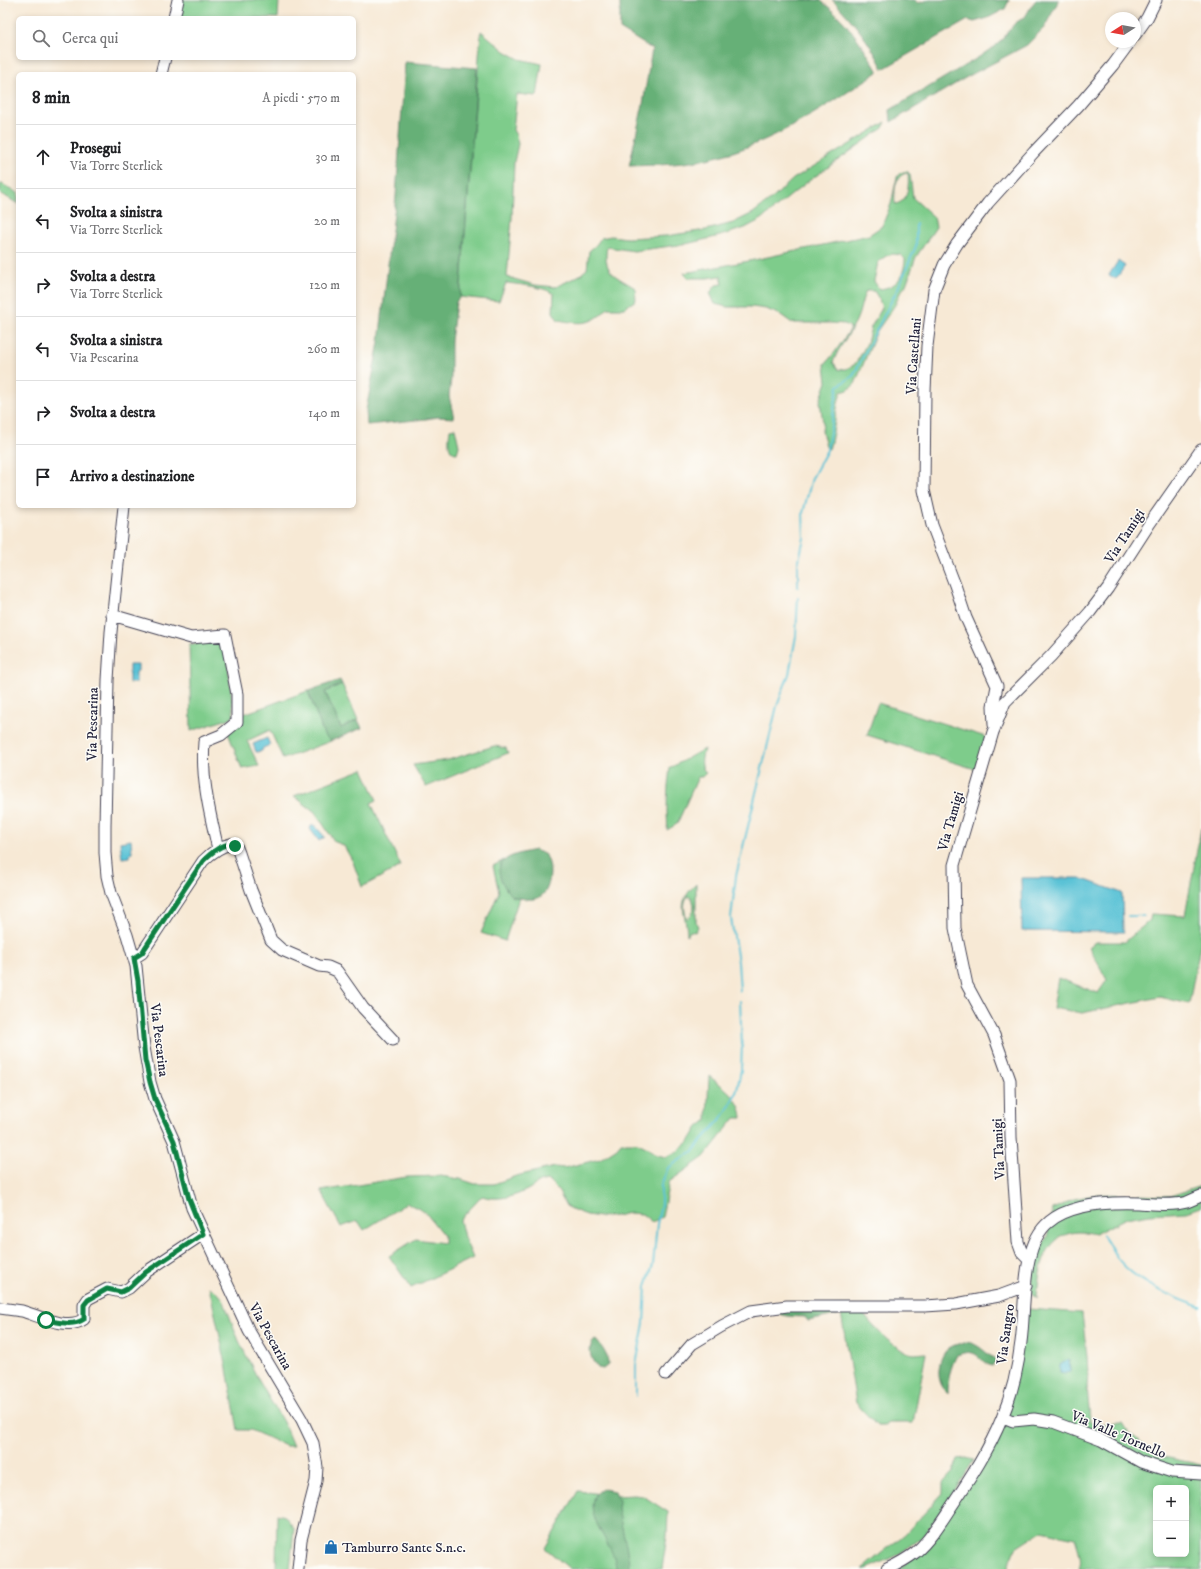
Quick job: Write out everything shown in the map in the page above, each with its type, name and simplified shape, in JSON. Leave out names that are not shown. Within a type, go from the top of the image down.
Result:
[{"type":"street","points":[[174,16],[178,0]]},
{"type":"street","points":[[1141,26],[1156,0]]},
{"type":"street","name":"Via Castellani","points":[[994,728],[993,706],[997,686],[966,618],[932,525],[924,490],[927,346],[934,290],[944,265],[957,244],[988,203],[1078,106],[1126,48]]},
{"type":"street","points":[[162,72],[164,60]]},
{"type":"street","name":"Via Tamigi","points":[[1028,1258],[1022,1253],[1018,1242],[1010,1080],[994,1035],[967,985],[955,928],[954,865],[976,785],[994,728],[1005,702],[1070,636],[1104,594],[1150,523],[1201,450]]},
{"type":"street","name":"Via Pescarina","points":[[124,508],[112,615],[108,680],[105,853],[111,893],[134,958],[138,981],[145,1060],[150,1082],[155,1099],[174,1141],[189,1199],[203,1234],[249,1331],[302,1420],[313,1443],[317,1461],[316,1481],[301,1540],[298,1569]]},
{"type":"street","points":[[112,615],[191,638],[225,635],[237,694],[237,722],[221,735],[204,742],[203,755],[203,775],[218,849]]},
{"type":"street","points":[[134,958],[142,953],[203,861],[218,849],[231,844],[237,848],[251,890],[275,945],[282,950],[319,966],[328,967],[337,971],[363,1008],[393,1040]]},
{"type":"street","name":"Via Sangro","points":[[887,1569],[905,1561],[917,1551],[939,1525],[968,1481],[992,1440],[1003,1417],[1013,1385],[1021,1342],[1028,1258],[1040,1230],[1049,1221],[1068,1212],[1105,1204],[1179,1203],[1201,1196]]},
{"type":"street","points":[[0,1308],[21,1311],[58,1322],[80,1322],[84,1319],[84,1305],[88,1300],[107,1289],[121,1292],[129,1288],[146,1272],[203,1234]]},
{"type":"street","points":[[666,1374],[692,1344],[751,1311],[787,1306],[925,1306],[956,1304],[999,1296],[1026,1286]]},
{"type":"street","name":"Via Valle Tornello","points":[[1003,1417],[1013,1421],[1034,1419],[1053,1422],[1101,1440],[1141,1462],[1172,1472],[1201,1474]]},
{"type":"green space","points":[[182,0],[279,0],[278,16],[178,16]]},
{"type":"green space","points":[[620,0],[820,0],[838,15],[853,33],[878,72],[798,123],[756,144],[734,152],[691,162],[629,166],[643,104],[652,49],[620,29]]},
{"type":"green space","points":[[832,0],[915,0],[918,3],[929,0],[1009,0],[1005,9],[988,18],[974,22],[968,20],[883,69],[873,50],[860,32],[847,15]]},
{"type":"green space","points":[[1036,0],[1059,0],[1044,28],[1027,45],[967,77],[891,122],[890,110],[979,57],[999,43],[1015,23],[1025,17]]},
{"type":"green space","points":[[481,31],[505,51],[519,59],[542,64],[537,96],[517,94],[513,130],[518,144],[514,162],[512,218],[507,277],[535,285],[556,287],[580,275],[587,269],[589,251],[601,238],[611,236],[627,238],[666,236],[706,230],[733,223],[753,213],[773,198],[793,179],[886,122],[883,128],[806,183],[762,219],[745,228],[686,244],[634,251],[607,247],[606,256],[609,269],[617,277],[635,288],[636,300],[624,308],[608,308],[591,321],[579,323],[558,320],[553,312],[554,294],[545,289],[506,283],[499,301],[460,297]]},
{"type":"green space","points":[[405,62],[477,68],[460,297],[456,302],[451,341],[451,379],[449,396],[454,418],[438,417],[367,425],[366,410],[379,342],[396,196]]},
{"type":"green space","points":[[907,171],[910,174],[913,198],[934,217],[936,227],[916,257],[906,285],[900,293],[895,305],[877,331],[855,384],[848,390],[841,392],[829,449],[826,447],[822,431],[823,423],[820,401],[827,382],[825,364],[850,330],[850,327],[845,324],[831,323],[792,323],[781,315],[766,309],[752,307],[727,307],[715,304],[710,293],[716,285],[723,284],[721,276],[688,278],[684,273],[754,260],[869,235],[882,226],[891,204],[897,177],[900,173]],"holes":[[[908,173],[908,188],[906,196],[900,203],[895,204],[897,180],[903,174]],[[893,254],[901,255],[905,259],[903,271],[895,283],[891,286],[879,289],[874,281],[878,262],[886,256]],[[866,291],[874,291],[882,308],[871,327],[867,343],[859,358],[854,365],[846,369],[839,370],[833,362],[856,321]]]},
{"type":"green space","points":[[0,183],[16,192],[16,203],[0,193]]},
{"type":"green space","points":[[455,428],[459,446],[457,453],[451,450],[449,444],[450,429]]},
{"type":"green space","points":[[223,639],[227,656],[234,717],[191,731],[189,644]]},
{"type":"green space","points":[[340,680],[342,684],[325,692],[341,728],[358,720],[362,728],[331,741],[324,735],[308,691]]},
{"type":"green space","points":[[342,684],[358,720],[341,728],[325,691]]},
{"type":"green space","points":[[308,691],[324,734],[331,741],[283,759],[270,730],[247,741],[259,766],[242,769],[228,733],[241,715]]},
{"type":"green space","points":[[878,703],[986,737],[975,769],[867,735]]},
{"type":"green space","points":[[494,746],[506,748],[508,753],[426,787],[413,765],[448,760]]},
{"type":"green space","points":[[704,749],[702,767],[706,773],[702,777],[698,777],[677,824],[667,830],[667,795],[670,768]]},
{"type":"green space","points":[[363,769],[377,800],[371,803],[401,866],[362,887],[353,862],[344,846],[334,841],[315,812],[294,796]]},
{"type":"green space","points":[[1201,828],[1201,941],[1189,1004],[1160,997],[1082,1013],[1053,1008],[1058,978],[1098,993],[1107,980],[1089,947],[1095,942],[1125,942],[1150,920],[1151,914],[1185,916]]},
{"type":"green space","points":[[535,850],[545,855],[550,866],[550,879],[546,891],[535,899],[524,899],[511,896],[500,876],[499,869],[502,863],[507,858]]},
{"type":"green space","points":[[504,860],[500,866],[511,896],[519,898],[505,941],[481,933],[499,892],[493,866]]},
{"type":"green space","points":[[696,884],[696,922],[698,927],[695,932],[690,931],[687,936],[683,903],[689,891]],"holes":[[[688,896],[692,898],[694,910],[687,919],[685,901]]]},
{"type":"green space","points":[[709,1076],[735,1099],[741,1111],[742,1118],[735,1118],[704,1157],[669,1182],[662,1217],[652,1222],[642,1214],[629,1213],[600,1217],[587,1215],[576,1211],[566,1206],[558,1190],[548,1180],[539,1182],[524,1192],[512,1196],[494,1198],[482,1196],[460,1220],[464,1237],[473,1258],[411,1288],[389,1256],[416,1239],[444,1243],[444,1236],[425,1212],[407,1203],[364,1230],[358,1221],[341,1227],[321,1191],[407,1177],[440,1176],[460,1179],[475,1184],[494,1184],[516,1176],[555,1167],[564,1168],[600,1159],[617,1148],[621,1143],[638,1143],[657,1155],[666,1157],[678,1151],[689,1142],[698,1127],[707,1120]]},
{"type":"green space","points":[[1201,1186],[1201,1207],[1187,1212],[1150,1214],[1126,1218],[1095,1234],[1079,1232],[1067,1234],[1057,1240],[1050,1248],[1044,1259],[1040,1271],[1037,1298],[1031,1291],[1033,1263],[1038,1251],[1047,1237],[1053,1209],[1074,1199],[1098,1194],[1170,1196]]},
{"type":"green space","points":[[209,1287],[217,1292],[223,1299],[239,1341],[258,1379],[283,1422],[293,1446],[286,1446],[251,1430],[238,1430],[226,1364]]},
{"type":"green space","points":[[840,1307],[858,1307],[875,1328],[898,1348],[914,1354],[926,1353],[913,1423],[889,1423],[885,1426],[877,1426],[856,1403]]},
{"type":"green space","points":[[840,1307],[841,1314],[808,1321],[805,1317],[785,1316],[775,1311]]},
{"type":"green space","points":[[1028,1309],[1082,1313],[1087,1357],[1087,1386],[1090,1421],[1096,1424],[1123,1423],[1130,1434],[1160,1456],[1201,1465],[1201,1569],[1079,1569],[1080,1557],[1075,1538],[1042,1531],[1016,1548],[1007,1569],[897,1569],[913,1559],[1006,1415]]},
{"type":"green space","points":[[596,1340],[603,1349],[608,1362],[608,1365],[603,1369],[598,1368],[591,1356],[590,1349],[592,1342]]},
{"type":"green space","points":[[964,1342],[978,1346],[997,1360],[993,1366],[988,1365],[975,1354],[965,1353],[957,1355],[950,1374],[948,1393],[942,1387],[940,1381],[939,1371],[941,1360],[949,1348]]},
{"type":"green space","points":[[966,1458],[974,1460],[933,1523],[919,1540],[896,1556],[866,1569],[862,1569],[905,1534],[943,1493],[943,1483],[953,1472],[958,1459]]},
{"type":"green space","points":[[605,1488],[615,1492],[619,1501],[618,1509],[627,1550],[629,1563],[628,1569],[615,1569],[614,1557],[595,1519],[593,1501],[596,1494]]},
{"type":"green space","points":[[578,1491],[617,1496],[643,1496],[668,1512],[667,1536],[662,1569],[570,1569],[545,1548]]},
{"type":"green space","points":[[277,1514],[285,1516],[294,1528],[290,1569],[276,1569]]},
{"type":"water","points":[[1118,261],[1125,266],[1116,279],[1109,275]]},
{"type":"water","points":[[129,665],[138,665],[138,671],[136,672],[136,683],[129,683]]},
{"type":"water","points":[[267,738],[270,745],[263,748],[262,751],[256,752],[253,744]]},
{"type":"water","points":[[314,825],[325,837],[319,841],[310,829],[311,826]]},
{"type":"water","points":[[131,840],[132,853],[130,854],[130,857],[122,858],[120,842]]},
{"type":"water","points":[[1021,878],[1080,878],[1122,893],[1124,932],[1022,931]]},
{"type":"water","points":[[1069,1359],[1070,1372],[1060,1372],[1060,1365]]},
{"type":"waterway","points":[[798,587],[798,564],[804,538],[803,513],[812,478],[827,450],[838,386],[853,376],[899,286],[916,246],[916,224]]},
{"type":"waterway","points":[[740,991],[738,962],[731,918],[736,876],[777,706],[789,674],[796,636],[798,598]]},
{"type":"waterway","points":[[1128,916],[1137,916]]},
{"type":"waterway","points":[[636,1396],[636,1365],[644,1323],[646,1286],[653,1265],[657,1224],[661,1204],[661,1185],[668,1168],[693,1151],[724,1115],[732,1102],[737,1090],[741,1070],[742,1045],[740,1001]]},
{"type":"waterway","points":[[1103,1235],[1118,1259],[1135,1275],[1168,1294],[1201,1307]]},
{"type":"place","name":"Tamburro Sante S.n.c.","points":[[331,1547]]},
{"type":"route","points":[[46,1320],[74,1323],[80,1322],[84,1319],[84,1305],[88,1300],[107,1289],[121,1292],[129,1288],[146,1272],[203,1234],[189,1199],[174,1141],[155,1099],[150,1082],[145,1060],[138,981],[134,958],[142,953],[203,861],[209,855],[226,845],[231,844],[235,846]]}]
